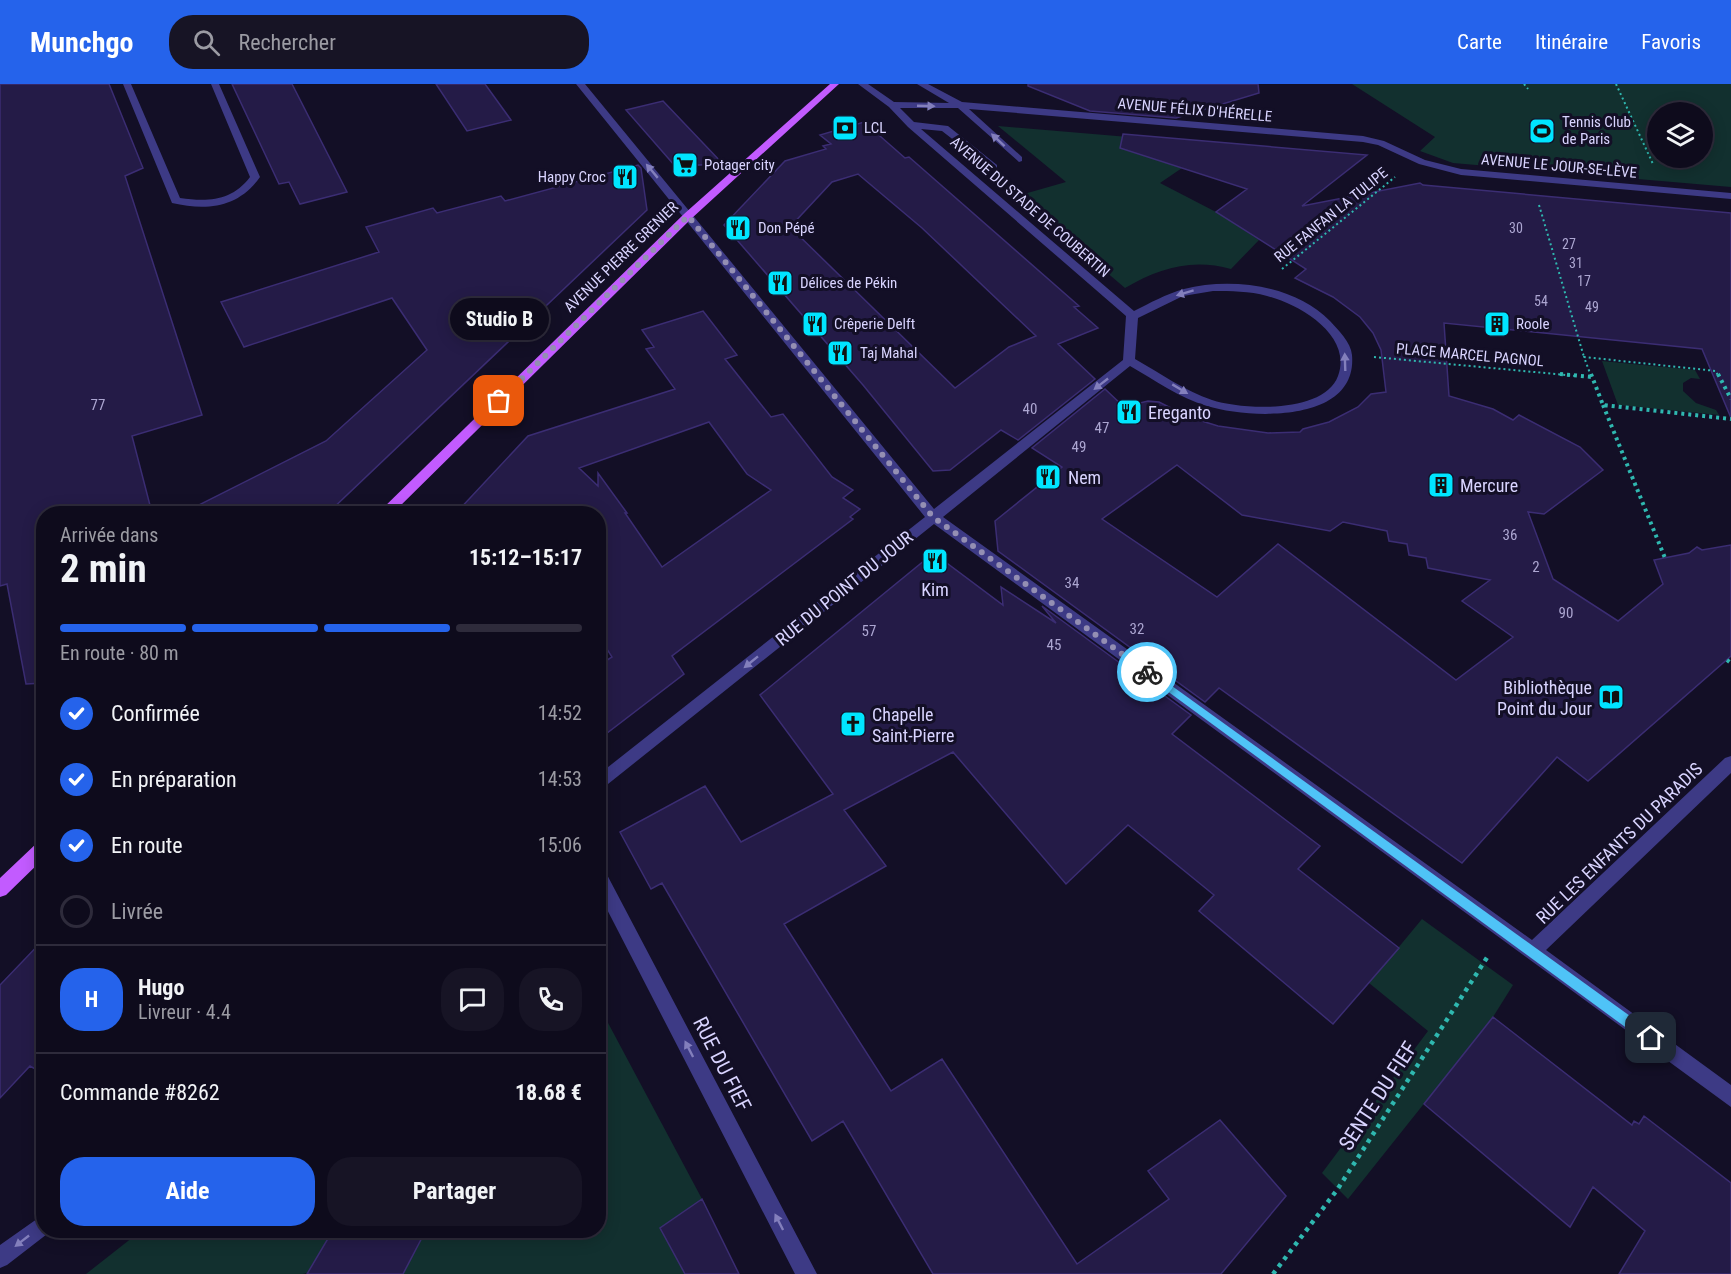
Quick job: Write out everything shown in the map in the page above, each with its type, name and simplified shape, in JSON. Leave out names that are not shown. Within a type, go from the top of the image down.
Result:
[{"type":"main road","name":"AVENUE PIERRE GRENIER","points":[[392,506],[688,216],[835,84]]},
{"type":"main road","points":[[0,890],[36,855]]},
{"type":"street","points":[[127,84],[176,201],[202,204],[234,198],[248,189],[255,177],[215,84]]},
{"type":"street","points":[[580,84],[933,517],[1731,1097]]},
{"type":"street","points":[[862,84],[892,105]]},
{"type":"street","name":"AVENUE FÉLIX D'HÉRELLE","points":[[921,84],[960,105]]},
{"type":"street","name":"AVENUE FÉLIX D'HÉRELLE","points":[[892,105],[932,107],[960,105],[1363,139],[1381,143],[1422,162]]},
{"type":"street","name":"AVENUE DU STADE DE COUBERTIN","points":[[892,105],[911,125],[1132,316]]},
{"type":"street","points":[[960,105],[1019,159]]},
{"type":"street","points":[[911,125],[945,128],[994,167]]},
{"type":"street","name":"AVENUE LE JOUR-SE-LÈVE","points":[[1422,162],[1461,172],[1731,196]]},
{"type":"street","points":[[1222,287],[1256,290],[1277,295],[1314,313],[1328,324],[1341,340],[1346,354],[1345,372],[1340,384],[1329,394],[1301,407],[1274,411],[1245,410],[1210,403],[1187,393],[1129,360],[1132,316],[1176,295],[1193,290],[1222,287]]},
{"type":"street","name":"RUE DU POINT DU JOUR","points":[[606,779],[1129,360]]},
{"type":"street","name":"RUE LES ENFANTS DU PARADIS","points":[[1533,951],[1731,763]]},
{"type":"street","name":"RUE DU FIEF","points":[[606,889],[806,1274]]},
{"type":"street","points":[[0,1258],[36,1230]]},
{"type":"path","points":[[1524,84],[1528,89]]},
{"type":"path","points":[[1616,84],[1647,152]]},
{"type":"path","name":"RUE FANFAN LA TULIPE","points":[[1256,290],[1399,174],[1422,162]]},
{"type":"path","points":[[1533,179],[1584,357],[1665,558]]},
{"type":"path","name":"PLACE MARCEL PAGNOL","points":[[1346,354],[1592,377]]},
{"type":"path","points":[[1584,357],[1716,371],[1730,397]]},
{"type":"path","points":[[1603,405],[1731,419]]},
{"type":"path","name":"SENTE DU FIEF","points":[[1273,1274],[1336,1190],[1504,930]]},
{"type":"green space","name":"Tennis Club de Paris","points":[[1352,84],[1731,84],[1731,187],[1453,163],[1420,151],[1435,137]]},
{"type":"green space","points":[[998,126],[1164,140],[1182,168],[1160,183],[1216,212],[1259,240],[1231,269],[1203,265],[1176,267],[1150,275],[1125,288],[1017,196],[1066,182]]},
{"type":"green space","points":[[1602,361],[1695,370],[1700,379],[1691,378],[1683,383],[1683,391],[1696,403],[1716,410],[1719,415],[1618,405]]},
{"type":"green space","points":[[1422,919],[1513,985],[1493,1017],[1348,1199],[1322,1173],[1428,1031],[1369,983]]},
{"type":"green space","points":[[606,1019],[702,1199],[660,1228],[685,1274],[403,1274],[422,1238],[606,1238]]},
{"type":"green space","points":[[132,1238],[328,1238],[307,1273],[303,1274],[86,1274]]},
{"type":"building","points":[[0,84],[109,84],[143,168],[125,176],[202,415],[132,436],[150,506],[36,506],[36,683],[26,684],[7,584],[0,586]]},
{"type":"building","points":[[232,84],[292,84],[347,192],[300,204],[289,182],[279,184]]},
{"type":"building","points":[[436,84],[485,84],[511,120],[467,131]]},
{"type":"building","points":[[1028,84],[1258,84],[1259,93],[1176,118],[1090,111],[1028,86]]},
{"type":"building","points":[[663,101],[723,164],[675,166],[626,110]]},
{"type":"building","points":[[864,122],[905,158],[909,157],[1079,306],[1074,307],[1098,328],[1058,344],[1095,379],[1018,440],[1001,430],[950,470],[933,471],[863,385],[724,225],[785,161],[826,149],[823,146],[831,144],[820,135]],"holes":[[[858,174],[922,228],[1036,336],[1009,347],[955,388],[790,227],[832,182]]]},
{"type":"building","points":[[1123,134],[1367,155],[1302,206],[1420,183],[1731,213],[1731,418],[1702,349],[1444,323],[1449,396],[1493,409],[1513,420],[1519,415],[1580,447],[1603,470],[1544,514],[1528,512],[1553,579],[1618,621],[1663,584],[1654,560],[1689,553],[1697,547],[1702,550],[1731,545],[1731,656],[1588,781],[1557,757],[1462,863],[1219,688],[1205,702],[998,551],[995,521],[1062,467],[1032,448],[1105,389],[1124,407],[1148,401],[1159,402],[1189,417],[1218,426],[1268,433],[1300,432],[1303,429],[1329,422],[1358,407],[1371,394],[1386,392],[1381,350],[1373,333],[1360,317],[1333,297],[1295,278],[1306,269],[1216,212],[1247,189],[1120,148]],"holes":[[[1177,465],[1242,515],[1330,531],[1343,522],[1387,531],[1389,541],[1407,544],[1409,555],[1426,558],[1428,568],[1490,580],[1462,601],[1513,637],[1456,680],[1278,544],[1217,597],[1102,519]]]},
{"type":"building","points":[[638,165],[641,168],[647,210],[335,506],[197,506],[326,441],[427,350],[392,298],[244,347],[221,302],[379,252],[366,227],[433,208],[437,213],[501,196],[505,201]]},
{"type":"building","points":[[703,311],[737,355],[725,359],[771,417],[783,414],[832,477],[853,490],[843,498],[860,509],[850,517],[853,519],[672,656],[684,674],[606,734],[606,661],[612,657],[606,648],[606,506],[463,506],[528,436],[675,389],[646,349],[654,347],[642,330]],"holes":[[[709,422],[747,474],[771,490],[662,567],[598,473],[598,486],[579,468]]]},
{"type":"building","points":[[925,560],[944,561],[1003,605],[1001,587],[1056,623],[1042,606],[1191,715],[1172,734],[1320,846],[1298,869],[1399,948],[1333,1024],[1199,911],[1214,895],[1128,825],[1066,884],[953,752],[844,810],[886,866],[784,924],[891,1091],[942,1059],[1077,1264],[1169,1199],[1148,1171],[1220,1120],[1286,1196],[1221,1274],[933,1274],[843,1121],[812,1141],[662,883],[651,889],[620,832],[705,786],[741,842],[833,794],[760,695]]},
{"type":"building","points":[[36,947],[36,1069],[30,1066],[0,1098],[0,985]]},
{"type":"building","points":[[1493,1017],[1632,1125],[1634,1121],[1639,1124],[1644,1116],[1731,1183],[1731,1274],[1619,1274],[1645,1231],[1593,1187],[1570,1227],[1424,1104]]},
{"type":"building","points":[[702,1199],[739,1274],[685,1274],[660,1228]]},
{"type":"building","points":[[328,1238],[422,1238],[403,1274],[307,1274]]},
{"type":"way so far","points":[[499,401],[688,216],[933,517],[1147,672]]},
{"type":"place","name":"LCL","points":[[845,128]]},
{"type":"place","name":"Tennis Club de Paris","points":[[1542,131]]},
{"type":"place","name":"Potager city","points":[[685,165]]},
{"type":"place","name":"Happy Croc","points":[[625,177]]},
{"type":"place","name":"Don Pépé","points":[[738,228]]},
{"type":"place","name":"Délices de Pékin","points":[[780,283]]},
{"type":"place","name":"Crêperie Delft","points":[[815,324]]},
{"type":"place","name":"Roole","points":[[1497,324]]},
{"type":"place","name":"Taj Mahal","points":[[840,353]]},
{"type":"place","name":"Studio B","points":[[499,401]]},
{"type":"place","name":"Ereganto","points":[[1129,412]]},
{"type":"place","name":"Nem","points":[[1048,477]]},
{"type":"place","name":"Mercure","points":[[1441,485]]},
{"type":"place","name":"Kim","points":[[935,561]]},
{"type":"place","name":"Bibliothèque Point du Jour","points":[[1611,697]]},
{"type":"place","name":"Chapelle Saint-Pierre","points":[[853,724]]},
{"type":"route","points":[[1147,672],[1651,1038]]}]
